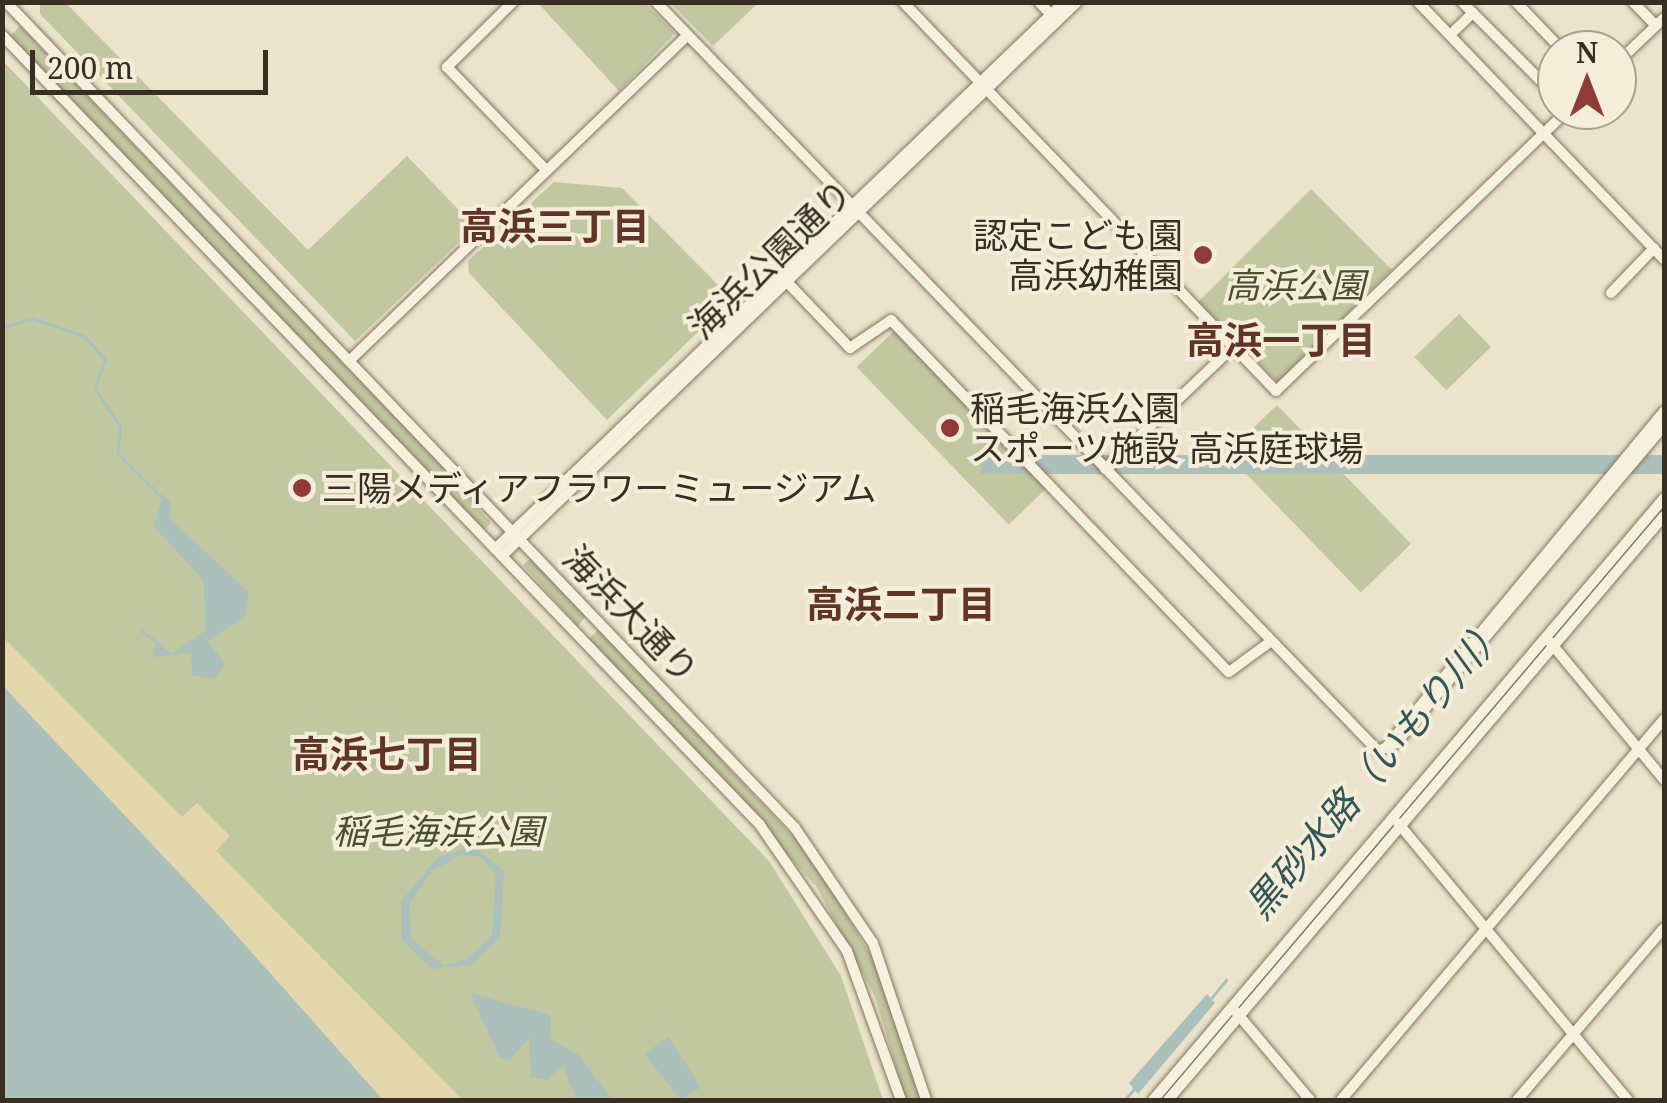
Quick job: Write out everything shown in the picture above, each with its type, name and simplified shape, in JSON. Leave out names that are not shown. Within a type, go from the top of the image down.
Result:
[{"type":"street","points":[[513,2],[447,67],[547,172]]},
{"type":"street","points":[[656,2],[1365,742],[1378,751],[1388,745],[1664,426]]},
{"type":"street","points":[[904,2],[1276,391],[1547,130]]},
{"type":"street","points":[[1039,2],[1051,15]]},
{"type":"street","name":"海浜公園通り","points":[[517,535],[983,86],[1064,2]]},
{"type":"street","name":"海浜公園通り","points":[[983,86],[1077,2]]},
{"type":"street","points":[[1418,2],[1664,259]]},
{"type":"street","points":[[1462,2],[1537,77]]},
{"type":"street","points":[[1516,2],[1543,30]]},
{"type":"street","points":[[1633,2],[1660,22],[1637,44]]},
{"type":"street","name":"海浜大通り","points":[[7,5],[597,619],[834,880],[895,994],[926,1100]]},
{"type":"street","points":[[1450,35],[1473,13]]},
{"type":"street","name":"海浜大通り","points":[[2,36],[760,825],[821,904],[871,1001],[901,1100]]},
{"type":"street","points":[[349,360],[688,36]]},
{"type":"street","name":"海浜公園通り","points":[[498,552],[786,282],[855,210]]},
{"type":"street","points":[[1610,293],[1654,248]]},
{"type":"street","points":[[786,282],[850,348],[891,320],[1229,672],[1270,642]]},
{"type":"street","points":[[1105,469],[1233,347]]},
{"type":"street","points":[[1388,745],[1664,411]]},
{"type":"street","points":[[1168,1100],[1236,1012],[1651,522],[1664,498]]},
{"type":"street","points":[[1651,522],[1664,516]]},
{"type":"street","points":[[1651,522],[1664,538]]},
{"type":"street","points":[[579,636],[597,619]]},
{"type":"street","points":[[1550,642],[1664,780]]},
{"type":"street","points":[[1341,1100],[1664,719]]},
{"type":"street","points":[[1398,822],[1628,1100]]},
{"type":"street","points":[[1517,1100],[1664,928]]},
{"type":"street","points":[[1153,1100],[1236,1012]]},
{"type":"street","points":[[1236,1012],[1310,1100]]},
{"type":"green space","points":[[40,3],[66,3],[308,250],[407,156],[475,227],[355,341],[40,14]]},
{"type":"green space","points":[[538,3],[645,3],[675,33],[619,91]]},
{"type":"green space","points":[[671,3],[758,3],[713,46]]},
{"type":"green space","points":[[20,26],[441,465],[491,523],[484,530],[10,36]]},
{"type":"green space","name":"稲毛海浜公園","points":[[3,61],[769,861],[841,976],[883,1100],[386,1100],[3,683]]},
{"type":"green space","points":[[554,182],[622,188],[732,299],[607,420],[469,273],[468,261]]},
{"type":"green space","name":"高浜公園","points":[[1311,189],[1392,270],[1278,383],[1198,302]]},
{"type":"green space","points":[[1459,314],[1491,347],[1446,390],[1414,357]]},
{"type":"green space","name":"稲毛海浜公園 スポーツ施設 高浜庭球場","points":[[894,331],[1046,489],[1009,525],[857,367]]},
{"type":"green space","points":[[1277,405],[1411,544],[1361,592],[1227,454]]},
{"type":"green space","points":[[531,558],[586,616],[578,626],[523,565]]},
{"type":"green space","points":[[599,629],[811,856],[878,967],[921,1100],[906,1100],[875,997],[816,886],[589,639]]},
{"type":"sand","points":[[2,636],[182,817],[197,803],[230,836],[216,851],[463,1100],[376,1100],[3,698]]},
{"type":"water","points":[[981,455],[1664,455],[1664,474],[981,474]]},
{"type":"water","points":[[163,495],[171,503],[170,519],[249,592],[245,617],[208,641],[225,664],[214,679],[192,675],[191,653],[153,657],[156,643],[139,631],[142,628],[171,654],[205,631],[204,581],[154,527]]},
{"type":"water","points":[[2,685],[213,909],[383,1100],[3,1100]]},
{"type":"water","points":[[474,846],[504,871],[500,938],[471,965],[432,969],[402,940],[401,901],[438,857]],"holes":[[[461,855],[480,856],[496,875],[492,935],[467,959],[444,965],[412,940],[409,905],[432,871]]]},
{"type":"water","points":[[470,993],[551,1015],[550,1039],[579,1055],[612,1100],[576,1100],[563,1066],[548,1080],[531,1077],[529,1038],[510,1060],[500,1058]]},
{"type":"water","points":[[1207,994],[1215,1003],[1138,1094],[1129,1083]]},
{"type":"water","points":[[668,1037],[701,1087],[681,1100],[644,1054]]},
{"type":"waterway","points":[[2,327],[33,318],[86,337],[105,360],[95,388],[120,426],[118,454],[162,497]]},
{"type":"waterway","name":"黒砂水路（いもり川）","points":[[1209,1001],[1226,980]]},
{"type":"waterway","name":"黒砂水路（いもり川）","points":[[1124,1100],[1136,1087]]},
{"type":"place","name":"認定こども園 高浜幼稚園","points":[[1203,255]]},
{"type":"place","name":"稲毛海浜公園 スポーツ施設 高浜庭球場","points":[[950,428]]},
{"type":"place","name":"三陽メディアフラワーミュージアム","points":[[302,488]]},
{"type":"district","name":"高浜三丁目","points":[[555,226]]},
{"type":"district","name":"高浜一丁目","points":[[1281,340]]},
{"type":"district","name":"高浜二丁目","points":[[901,604]]},
{"type":"district","name":"高浜七丁目","points":[[387,754]]}]
